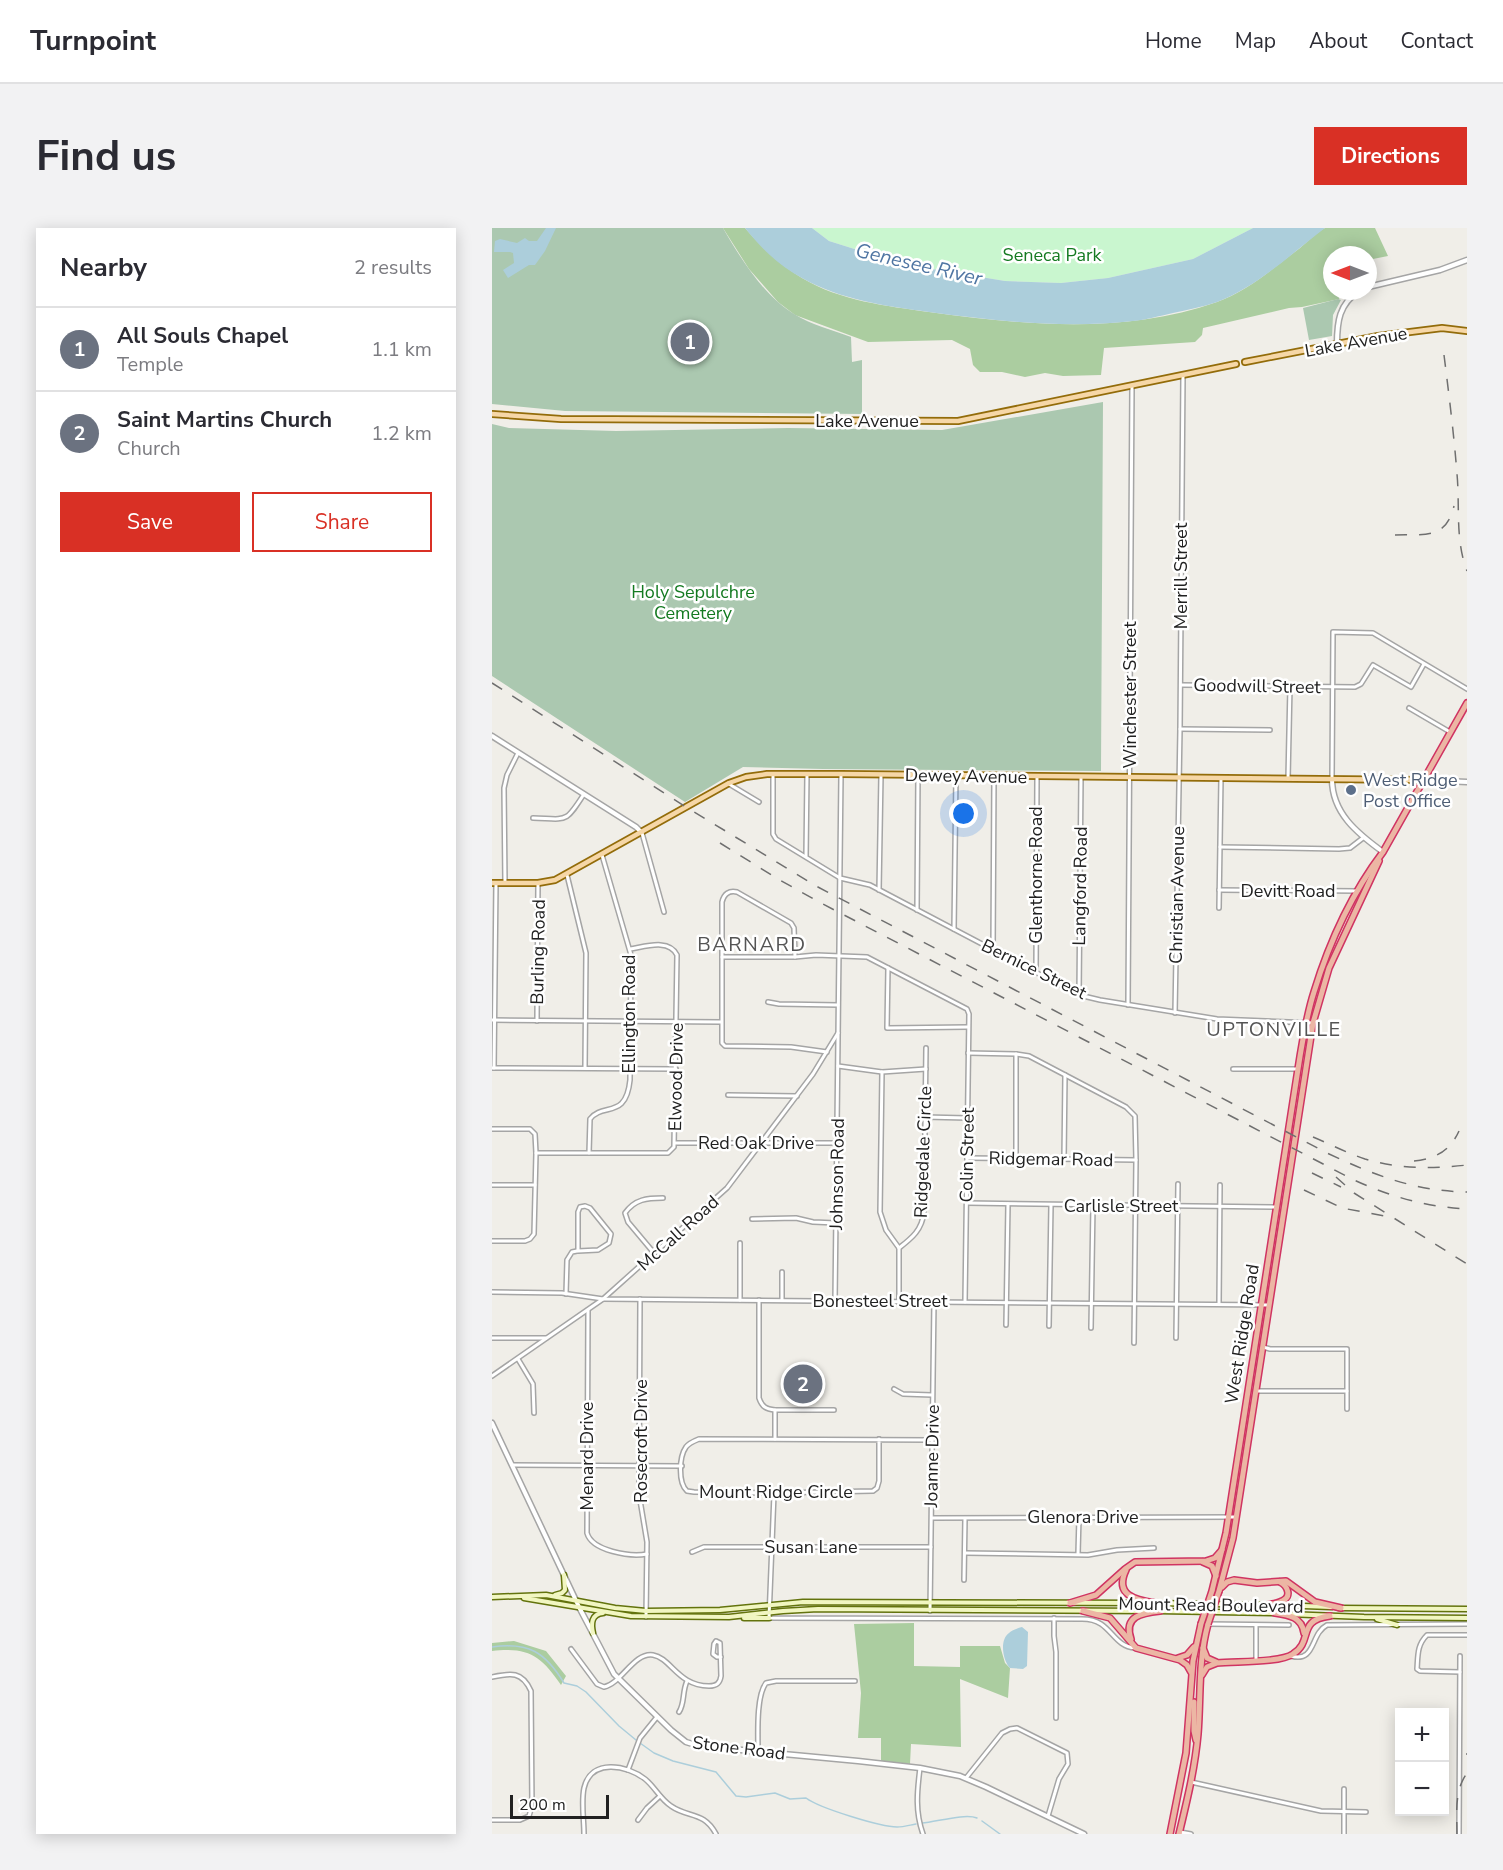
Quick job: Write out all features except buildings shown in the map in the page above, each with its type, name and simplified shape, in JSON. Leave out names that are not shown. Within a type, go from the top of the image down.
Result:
[{"type":"highway","name":"West Ridge Road","points":[[1179,1833],[1191,1782],[1197,1741],[1204,1642],[1229,1559],[1236,1517],[1310,1022],[1329,968],[1383,852],[1467,704]]},
{"type":"highway","name":"West Ridge Road","points":[[1170,1834],[1186,1753],[1197,1637],[1224,1546],[1298,1069],[1322,967],[1368,871],[1383,852]]},
{"type":"highway","points":[[1070,1603],[1090,1599],[1098,1594],[1131,1564],[1142,1561],[1202,1562],[1215,1558],[1224,1546]]},
{"type":"highway","points":[[1229,1559],[1231,1574],[1239,1580]]},
{"type":"highway","points":[[1202,1562],[1212,1567],[1216,1579]]},
{"type":"highway","points":[[1131,1564],[1123,1577],[1125,1592],[1133,1599],[1155,1603]]},
{"type":"highway","points":[[1220,1591],[1227,1582],[1239,1580],[1257,1583],[1287,1581],[1313,1601],[1341,1608]]},
{"type":"highway","points":[[1266,1605],[1282,1601],[1287,1596],[1286,1586],[1275,1582]]},
{"type":"highway","points":[[1083,1611],[1110,1618],[1142,1651],[1179,1658],[1188,1654],[1197,1637]]},
{"type":"highway","points":[[1137,1648],[1129,1634],[1131,1621],[1139,1615],[1160,1611]]},
{"type":"highway","points":[[1275,1613],[1294,1617],[1300,1621],[1304,1629],[1304,1640]]},
{"type":"highway","points":[[1204,1642],[1207,1658],[1213,1662],[1283,1658],[1291,1656],[1300,1648],[1312,1622],[1318,1618],[1330,1616]]},
{"type":"highway","points":[[1172,1657],[1187,1665],[1192,1679]]},
{"type":"highway","points":[[1200,1683],[1206,1668],[1221,1662]]},
{"type":"highway","points":[[1192,1688],[1194,1731],[1197,1741]]},
{"type":"main road","name":"Lake Avenue","points":[[1245,362],[1378,336],[1436,329],[1467,331]]},
{"type":"main road","name":"Lake Avenue","points":[[492,414],[561,419],[946,422],[970,420],[1236,364]]},
{"type":"main road","name":"Dewey Avenue","points":[[494,883],[550,882],[567,875],[729,783],[746,777],[773,774],[1422,780]]},
{"type":"main road","points":[[550,1595],[560,1594],[565,1590],[564,1575]]},
{"type":"main road","name":"Mount Read Boulevard","points":[[492,1597],[550,1595],[615,1608],[646,1611],[720,1610],[803,1602],[1155,1603],[1467,1609]]},
{"type":"main road","name":"Mount Read Boulevard","points":[[517,1597],[579,1606],[621,1616],[646,1617],[729,1617],[818,1610],[1160,1611],[1467,1618]]},
{"type":"main road","points":[[593,1633],[591,1624],[594,1617],[598,1613],[606,1612]]},
{"type":"main road","points":[[1364,1617],[1397,1625]]},
{"type":"street","points":[[1377,285],[1440,270],[1467,260]]},
{"type":"street","points":[[1337,344],[1340,314],[1348,300]]},
{"type":"street","name":"Merrill Street","points":[[1179,778],[1184,375]]},
{"type":"street","name":"Winchester Street","points":[[1128,1005],[1132,386]]},
{"type":"street","points":[[1383,852],[1363,838],[1339,811],[1332,787],[1334,632],[1373,633],[1467,689]]},
{"type":"street","name":"Goodwill Street","points":[[1181,685],[1358,686],[1373,665],[1411,687],[1425,664]]},
{"type":"street","points":[[1288,779],[1290,686]]},
{"type":"street","points":[[1408,708],[1450,732]]},
{"type":"street","points":[[1180,729],[1270,730]]},
{"type":"street","points":[[492,736],[642,833],[664,912]]},
{"type":"street","points":[[505,883],[504,788],[510,768],[518,753]]},
{"type":"street","name":"Bernice Street","points":[[773,774],[773,837],[840,878],[860,881],[879,890],[1079,994],[1128,1005],[1227,1020],[1310,1022]]},
{"type":"street","points":[[806,857],[807,774]]},
{"type":"street","points":[[795,957],[795,933],[792,924],[740,893],[733,891],[725,895],[722,902],[722,1041],[725,1046],[791,1047],[827,1052],[838,1047],[841,774]]},
{"type":"street","points":[[879,890],[881,775]]},
{"type":"street","points":[[917,910],[918,775]]},
{"type":"street","points":[[954,929],[956,775]]},
{"type":"street","points":[[993,950],[994,776]]},
{"type":"street","name":"Glenthorne Road","points":[[1036,972],[1037,777]]},
{"type":"street","name":"Langford Road","points":[[1079,994],[1081,777]]},
{"type":"street","name":"Christian Avenue","points":[[1175,1013],[1179,778]]},
{"type":"street","points":[[1219,908],[1221,778]]},
{"type":"street","name":"Dewey Avenue","points":[[1422,780],[1467,782]]},
{"type":"street","points":[[729,783],[759,802]]},
{"type":"street","points":[[533,818],[565,818],[572,813],[584,794]]},
{"type":"street","points":[[1220,848],[1339,849],[1350,848],[1363,838]]},
{"type":"street","name":"Ellington Road","points":[[589,1153],[590,1119],[596,1113],[613,1109],[624,1100],[629,1088],[630,1069],[632,959],[602,855]]},
{"type":"street","points":[[567,875],[586,953],[585,1068]]},
{"type":"street","points":[[494,883],[493,1068],[676,1069]]},
{"type":"street","name":"Burling Road","points":[[537,1021],[538,883]]},
{"type":"street","name":"Devitt Road","points":[[1219,890],[1358,891]]},
{"type":"street","name":"Elwood Drive","points":[[536,1153],[663,1153],[671,1150],[675,1143],[677,957],[669,946],[630,949]]},
{"type":"street","points":[[722,957],[816,955],[867,957],[888,967],[887,1029],[968,1027]]},
{"type":"street","name":"Colin Street","points":[[888,967],[967,1009],[965,1302]]},
{"type":"street","points":[[768,1002],[838,1005]]},
{"type":"street","points":[[493,1020],[722,1022]]},
{"type":"street","name":"McCall Road","points":[[492,1376],[603,1299],[727,1188],[797,1096],[838,1033]]},
{"type":"street","name":"Johnson Road","points":[[835,1301],[838,1047]]},
{"type":"street","name":"Ridgedale Circle","points":[[882,1072],[880,1212],[886,1230],[899,1248],[917,1232],[923,1219],[926,1048]]},
{"type":"street","points":[[968,1053],[1016,1053],[1029,1056],[1126,1107],[1132,1113],[1136,1120],[1134,1343]]},
{"type":"street","points":[[1016,1053],[1016,1159]]},
{"type":"street","points":[[838,1066],[882,1072],[926,1070]]},
{"type":"street","points":[[1233,1069],[1298,1069]]},
{"type":"street","points":[[1064,1159],[1065,1074]]},
{"type":"street","points":[[728,1095],[797,1096]]},
{"type":"street","points":[[925,1117],[967,1118]]},
{"type":"street","points":[[492,1129],[530,1130],[536,1139],[534,1234],[525,1241],[492,1241]]},
{"type":"street","name":"Red Oak Drive","points":[[675,1143],[837,1143]]},
{"type":"street","name":"Ridgemar Road","points":[[967,1158],[1136,1160]]},
{"type":"street","points":[[1176,1338],[1178,1184]]},
{"type":"street","points":[[492,1185],[536,1185]]},
{"type":"street","points":[[1219,1304],[1220,1185]]},
{"type":"street","points":[[654,1253],[626,1219],[625,1213],[641,1199],[663,1198]]},
{"type":"street","name":"Carlisle Street","points":[[967,1203],[1276,1207]]},
{"type":"street","points":[[1006,1325],[1008,1204]]},
{"type":"street","points":[[1049,1326],[1051,1205]]},
{"type":"street","points":[[1092,1328],[1093,1205]]},
{"type":"street","points":[[566,1294],[568,1256],[572,1252],[598,1250],[606,1246],[611,1238],[610,1232],[590,1208],[585,1206],[580,1207],[578,1212],[578,1251]]},
{"type":"street","points":[[753,1219],[796,1218],[813,1222],[836,1223]]},
{"type":"street","points":[[740,1243],[740,1300]]},
{"type":"street","points":[[898,1301],[899,1248]]},
{"type":"street","points":[[782,1272],[782,1300]]},
{"type":"street","name":"Bonesteel Street","points":[[492,1292],[566,1294],[603,1299],[1269,1305]]},
{"type":"street","name":"Rosecroft Drive","points":[[640,1299],[639,1466],[640,1504],[647,1542],[646,1617]]},
{"type":"street","points":[[759,1300],[759,1398],[764,1407],[775,1410],[834,1410]]},
{"type":"street","name":"Joanne Drive","points":[[930,1611],[934,1301]]},
{"type":"street","name":"Menard Drive","points":[[588,1310],[586,1533],[590,1541],[597,1546],[626,1555],[647,1554]]},
{"type":"street","points":[[492,1338],[548,1338]]},
{"type":"street","points":[[1262,1347],[1270,1349],[1347,1348],[1347,1409]]},
{"type":"street","points":[[518,1359],[533,1384],[534,1413]]},
{"type":"street","points":[[894,1389],[903,1394],[933,1395]]},
{"type":"street","points":[[1256,1390],[1347,1391]]},
{"type":"street","points":[[775,1410],[775,1439]]},
{"type":"street","name":"Stone Road","points":[[492,1423],[579,1606],[618,1679],[683,1739],[694,1745],[920,1768],[966,1778],[1084,1834]]},
{"type":"street","name":"Mount Ridge Circle","points":[[879,1439],[879,1484],[873,1491],[690,1492],[682,1485],[683,1454],[686,1447],[699,1439],[879,1439],[932,1440]]},
{"type":"street","points":[[512,1465],[682,1466]]},
{"type":"street","points":[[769,1615],[774,1493]]},
{"type":"street","points":[[1078,1554],[1079,1517]]},
{"type":"street","name":"Glenora Drive","points":[[931,1518],[1236,1517]]},
{"type":"street","points":[[964,1580],[965,1518]]},
{"type":"street","name":"Susan Lane","points":[[692,1552],[704,1547],[931,1547]]},
{"type":"street","points":[[965,1553],[1090,1554],[1154,1548]]},
{"type":"street","points":[[954,1602],[955,1618]]},
{"type":"street","name":"Mount Read Boulevard","points":[[769,1615],[1079,1618],[1096,1621],[1121,1643],[1130,1648],[1137,1648]]},
{"type":"street","points":[[1053,1618],[1056,1652],[1056,1718]]},
{"type":"street","name":"Mount Read Boulevard","points":[[1208,1624],[1289,1625]]},
{"type":"street","name":"Mount Read Boulevard","points":[[1291,1656],[1298,1657],[1308,1653],[1318,1632],[1325,1626],[1467,1624]]},
{"type":"street","points":[[1256,1625],[1256,1660]]},
{"type":"street","points":[[1460,1672],[1420,1671],[1418,1669],[1418,1649],[1427,1635],[1467,1635]]},
{"type":"street","points":[[571,1649],[601,1686],[607,1687],[638,1659],[652,1655],[659,1657],[687,1681],[706,1686],[718,1684],[721,1679],[721,1657],[720,1643],[716,1641],[713,1654],[721,1657]]},
{"type":"street","points":[[1460,1656],[1460,1834]]},
{"type":"street","points":[[492,1677],[505,1674],[516,1675],[530,1688],[532,1773],[532,1809],[529,1816],[520,1820],[492,1820]]},
{"type":"street","points":[[679,1712],[687,1681]]},
{"type":"street","points":[[758,1751],[758,1722],[762,1690],[766,1683],[855,1681]]},
{"type":"street","points":[[628,1770],[639,1738],[657,1717]]},
{"type":"street","points":[[966,1778],[1002,1733],[1017,1728],[1068,1756],[1068,1764],[1058,1780],[1048,1816]]},
{"type":"street","points":[[1461,1764],[1467,1764]]},
{"type":"street","points":[[584,1834],[584,1790],[588,1778],[596,1770],[607,1766],[628,1770],[644,1779],[674,1808],[705,1819],[716,1834]]},
{"type":"street","points":[[920,1768],[916,1804],[923,1834]]},
{"type":"street","points":[[1191,1782],[1321,1811],[1366,1812]]},
{"type":"street","points":[[1344,1790],[1344,1834]]},
{"type":"street","points":[[638,1820],[660,1796]]},
{"type":"street","points":[[1179,1833],[1191,1834]]},
{"type":"green space","points":[[492,228],[723,228],[754,276],[772,297],[794,314],[851,337],[852,362],[862,360],[862,414],[565,411],[492,404]]},
{"type":"green space","points":[[723,228],[745,228],[786,268],[817,286],[848,297],[880,305],[1001,321],[1074,324],[1146,319],[1217,302],[1239,292],[1260,278],[1325,228],[1375,228],[1388,256],[1377,258],[1377,246],[1323,246],[1323,300],[1334,300],[1203,328],[1202,335],[1195,342],[1104,348],[1101,375],[1063,376],[1045,373],[1025,377],[1002,372],[980,372],[973,365],[970,349],[952,340],[868,342],[795,315],[778,302],[749,269]]},
{"type":"green space","name":"Seneca Park","points":[[812,228],[1253,228],[1193,259],[1108,278],[1061,283],[1005,281],[902,264],[829,241]]},
{"type":"green space","points":[[1341,300],[1333,315],[1332,336],[1309,340],[1303,308]]},
{"type":"green space","name":"Holy Sepulchre Cemetery","points":[[1103,402],[1101,771],[743,767],[685,802],[492,676],[492,424],[509,428],[616,431],[788,428],[942,430]]},
{"type":"green space","points":[[914,1623],[914,1666],[960,1667],[960,1646],[1000,1646],[1005,1663],[1010,1668],[1008,1698],[960,1679],[961,1747],[911,1744],[910,1764],[881,1761],[881,1738],[858,1738],[861,1693],[854,1624]]},
{"type":"green space","points":[[514,1641],[546,1651],[566,1676],[561,1685],[540,1660],[525,1652],[492,1651],[492,1643]]},
{"type":"water","points":[[546,228],[556,228],[535,265],[529,265],[508,278],[503,270],[514,263],[513,253],[494,252],[495,241],[500,239],[517,243],[525,238],[529,241],[537,241]]},
{"type":"water","points":[[745,228],[812,228],[829,241],[902,264],[1005,281],[1061,283],[1108,278],[1193,259],[1253,228],[1325,228],[1260,279],[1217,302],[1143,320],[1056,324],[980,318],[896,307],[848,297],[817,286],[786,268]]},
{"type":"water","points":[[1022,1627],[1028,1632],[1027,1666],[1023,1669],[1010,1668],[1004,1656],[1004,1640],[1010,1632]]},
{"type":"waterway","points":[[492,1647],[516,1646],[526,1648],[543,1657],[564,1683],[577,1686],[586,1692],[636,1740]]},
{"type":"waterway","points":[[640,1743],[654,1753],[673,1761],[716,1772],[736,1796],[775,1793],[790,1799],[806,1798],[836,1812],[878,1824],[897,1827],[916,1824]]},
{"type":"waterway","points":[[922,1823],[958,1817],[977,1818]]},
{"type":"waterway","points":[[982,1821],[1000,1834]]},
{"type":"railway","points":[[1444,355],[1456,459],[1459,535],[1467,571]]},
{"type":"railway","points":[[1395,535],[1424,534],[1439,530],[1445,525],[1454,506]]},
{"type":"railway","points":[[492,683],[686,807],[816,886],[1327,1153],[1361,1168],[1412,1185],[1429,1189],[1467,1192]]},
{"type":"railway","points":[[720,843],[819,902],[1352,1179],[1408,1200],[1467,1209]]},
{"type":"railway","points":[[1414,1161],[1441,1153],[1451,1144],[1459,1131]]},
{"type":"railway","points":[[1313,1137],[1358,1157],[1390,1165],[1428,1167],[1467,1165]]},
{"type":"railway","points":[[1312,1173],[1341,1187]]},
{"type":"railway","points":[[1336,1177],[1354,1193],[1467,1264]]},
{"type":"railway","points":[[1304,1190],[1342,1208],[1384,1216]]},
{"type":"railway","points":[[1457,1834],[1458,1795],[1467,1773]]},
{"type":"place","name":"All Souls Chapel","points":[[690,342]]},
{"type":"place","name":"West Ridge Post Office","points":[[1351,790]]},
{"type":"place","name":"Saint Martins Church","points":[[803,1384]]},
{"type":"district","name":"BARNARD","points":[[752,944]]},
{"type":"district","name":"UPTONVILLE","points":[[1274,1029]]},
{"type":"water label","name":"Genesee River","points":[[919,264]]}]
